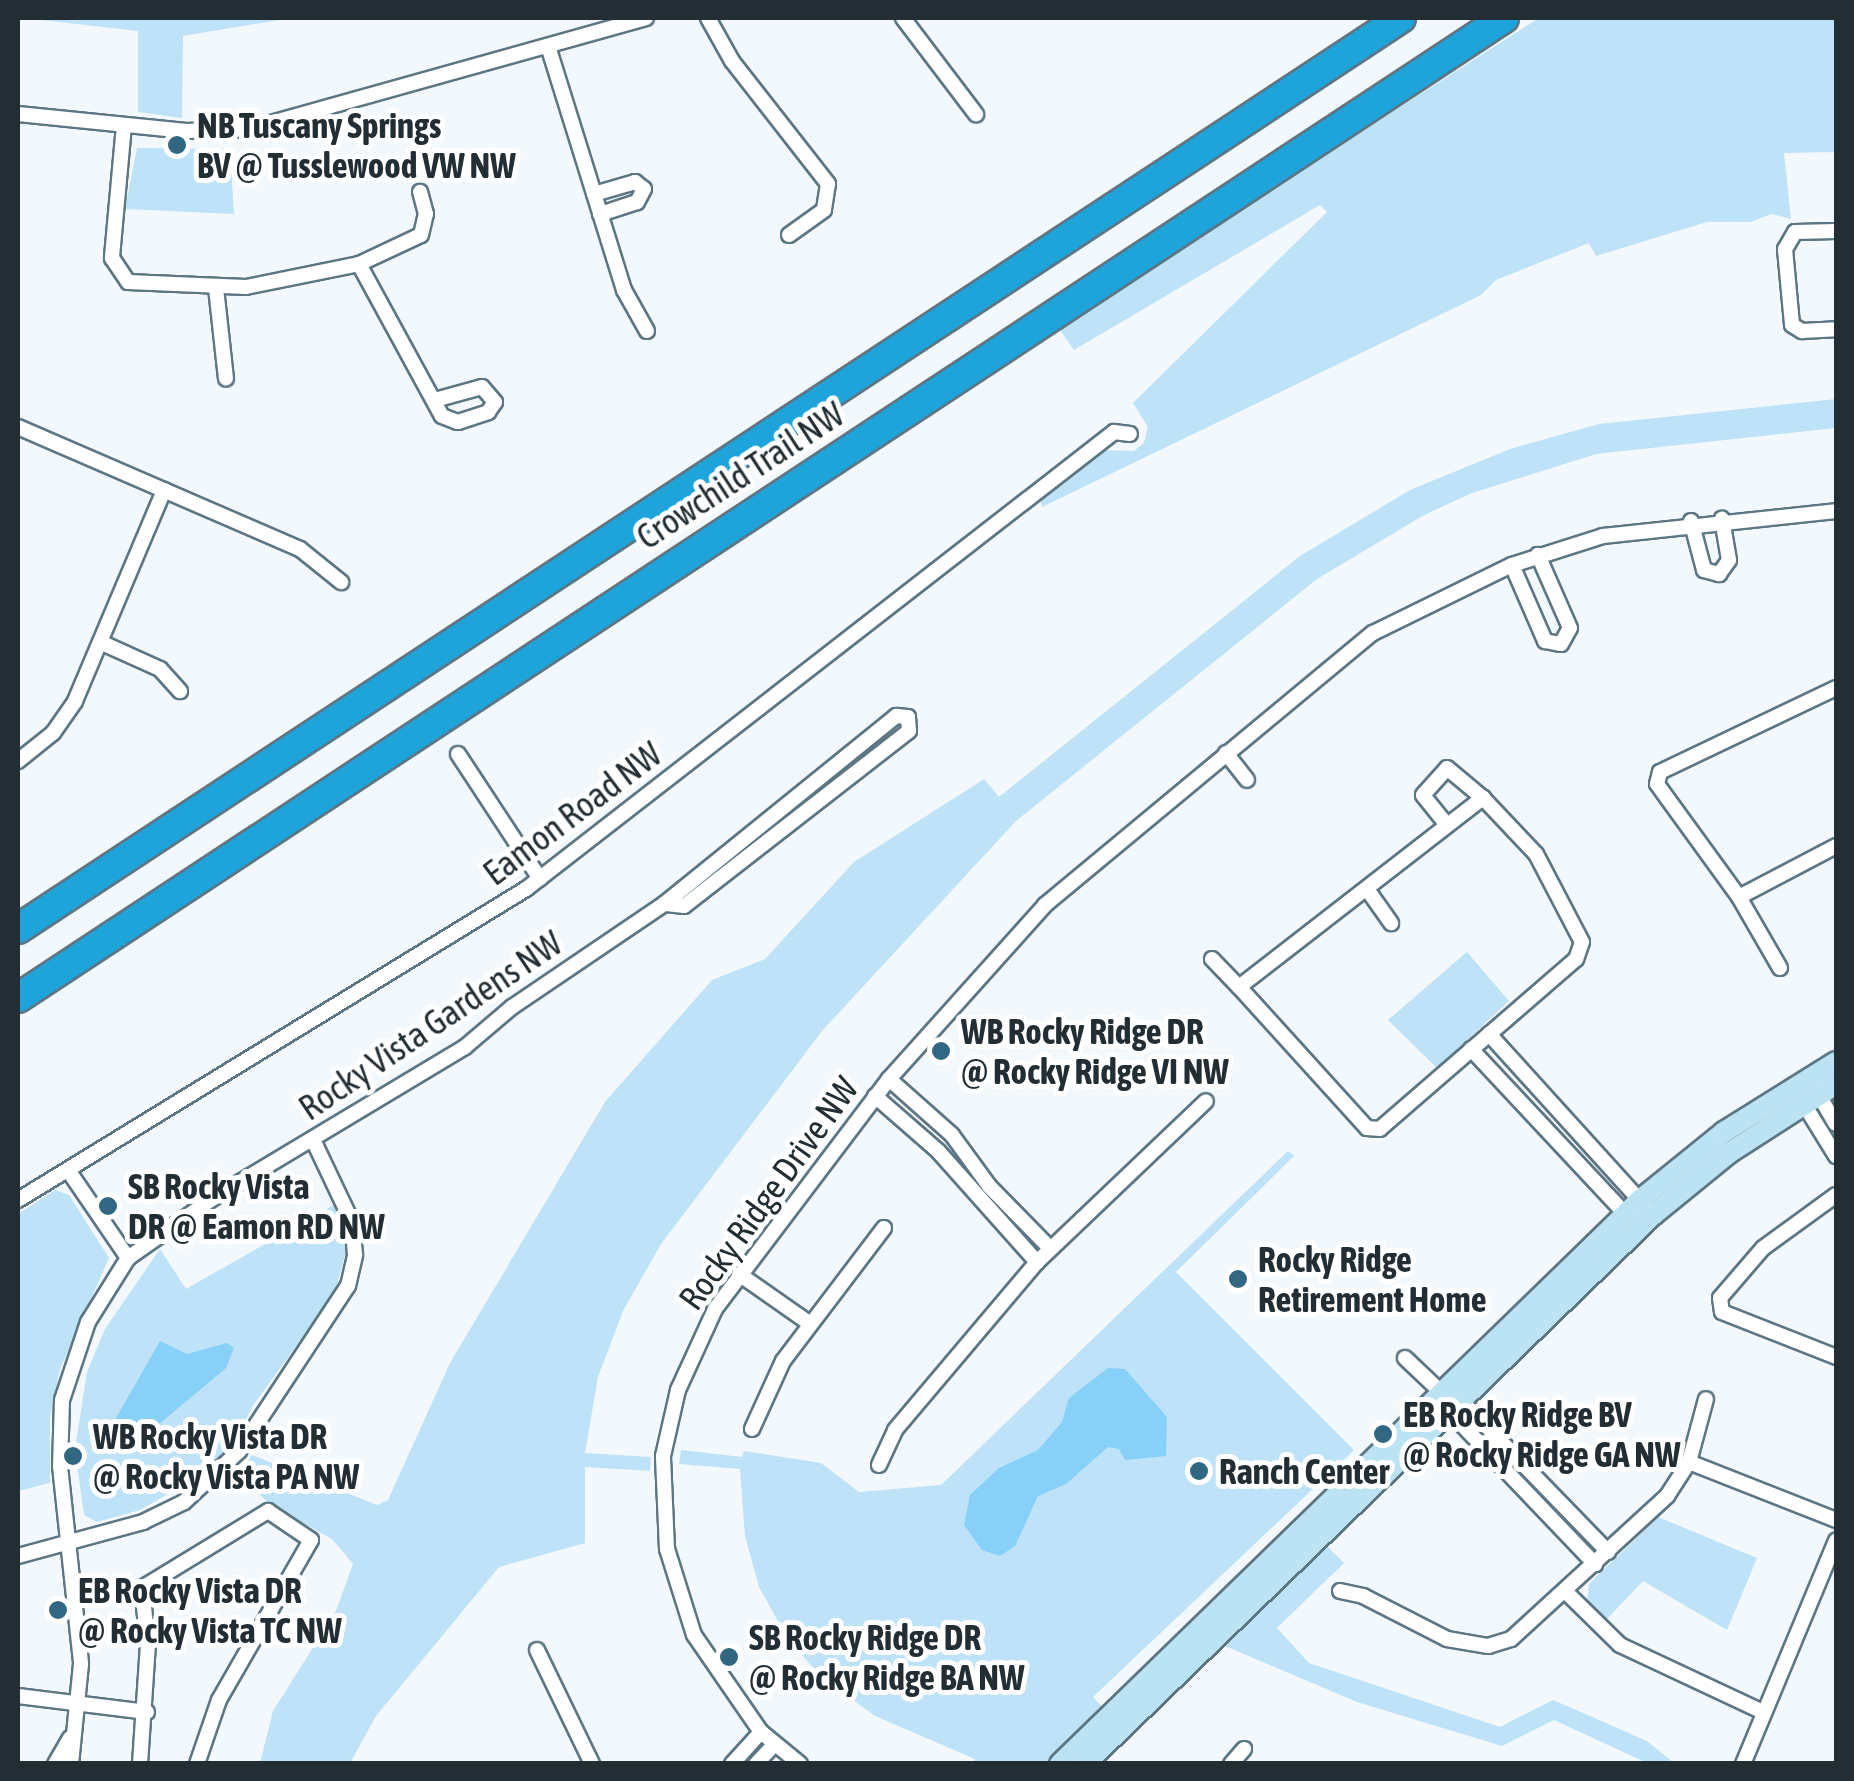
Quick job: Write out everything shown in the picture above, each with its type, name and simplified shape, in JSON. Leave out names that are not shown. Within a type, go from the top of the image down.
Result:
[{"type":"highway","name":"Crowchild Trail NW","points":[[18,929],[1401,18]]},
{"type":"highway","name":"Crowchild Trail NW","points":[[18,998],[1504,18]]},
{"type":"street","points":[[18,114],[214,131],[274,124],[646,18]]},
{"type":"street","points":[[708,18],[732,61],[828,184],[824,210],[789,235]]},
{"type":"street","points":[[903,18],[976,114]]},
{"type":"street","points":[[548,46],[629,304],[647,330]]},
{"type":"street","points":[[124,125],[115,271],[128,282],[216,288],[359,264],[421,235],[426,214],[420,192]]},
{"type":"street","points":[[594,194],[634,182],[644,189],[637,202],[600,214]]},
{"type":"street","points":[[1836,232],[1795,232],[1787,240],[1792,325],[1802,331],[1836,328]]},
{"type":"street","points":[[359,264],[373,300],[410,351],[435,400]]},
{"type":"street","points":[[216,288],[226,378]]},
{"type":"street","points":[[18,427],[300,549],[340,582]]},
{"type":"street","name":"Eamon Road NW","points":[[18,1200],[540,879],[1114,432],[1130,434]]},
{"type":"street","points":[[18,761],[69,712],[164,490]]},
{"type":"street","name":"Rocky Ridge Drive NW","points":[[800,1764],[761,1732],[694,1634],[672,1572],[663,1503],[664,1456],[678,1390],[704,1328],[739,1274],[888,1079],[1045,905],[1372,633],[1538,555],[1691,522],[1836,511]]},
{"type":"street","points":[[1691,522],[1704,570],[1719,574],[1729,560],[1722,519]]},
{"type":"street","points":[[1512,565],[1545,640],[1561,644],[1570,628],[1538,555]]},
{"type":"street","points":[[100,642],[160,668],[180,690]]},
{"type":"street","points":[[1780,968],[1740,898],[1657,784],[1660,772],[1836,688]]},
{"type":"street","name":"Rocky Vista Gardens NW","points":[[128,1258],[212,1199],[314,1142],[465,1047],[512,1006],[664,904],[896,716],[908,717],[909,730],[684,906],[664,904]]},
{"type":"street","points":[[1226,753],[1247,780]]},
{"type":"street","points":[[458,754],[540,879]]},
{"type":"street","points":[[1212,959],[1367,1128],[1380,1129],[1576,959],[1582,942],[1536,854],[1483,798],[1447,768],[1424,796],[1447,825]]},
{"type":"street","points":[[1239,987],[1483,798]]},
{"type":"street","points":[[1740,898],[1836,846]]},
{"type":"street","points":[[1367,889],[1391,922]]},
{"type":"street","points":[[1489,1034],[1639,1214]]},
{"type":"street","points":[[1472,1049],[1639,1214]]},
{"type":"street","points":[[1060,1764],[1639,1214],[1812,1089],[1836,1062]]},
{"type":"street","points":[[888,1079],[952,1136],[1044,1254]]},
{"type":"street","points":[[1812,1089],[1836,1124]]},
{"type":"street","points":[[1812,1089],[1836,1156]]},
{"type":"street","points":[[875,1096],[938,1150],[976,1198],[1044,1254]]},
{"type":"street","points":[[879,1465],[895,1430],[1044,1254],[1206,1101]]},
{"type":"street","points":[[938,1150],[952,1136]]},
{"type":"street","points":[[18,1556],[143,1522],[212,1480],[334,1315],[355,1255],[352,1222],[314,1142]]},
{"type":"street","points":[[68,1170],[128,1258],[88,1322],[62,1400],[58,1440],[80,1702],[72,1733],[71,1764]]},
{"type":"street","points":[[976,1198],[990,1186]]},
{"type":"street","points":[[1836,1196],[1763,1248],[1720,1298],[1722,1312],[1836,1357]]},
{"type":"street","points":[[752,1429],[809,1324],[884,1228]]},
{"type":"street","points":[[739,1274],[809,1324]]},
{"type":"street","points":[[1405,1358],[1608,1552]]},
{"type":"street","points":[[1447,1398],[1595,1564]]},
{"type":"street","points":[[1085,1764],[1447,1398]]},
{"type":"street","points":[[1340,1590],[1363,1596],[1447,1639],[1488,1646],[1510,1640],[1568,1593],[1667,1496],[1690,1462],[1706,1399]]},
{"type":"street","points":[[1690,1462],[1836,1520]]},
{"type":"street","points":[[140,1764],[148,1712],[142,1588],[268,1512],[312,1540],[219,1700],[197,1764]]},
{"type":"street","points":[[1742,1764],[1836,1540]]},
{"type":"street","points":[[1568,1593],[1620,1645],[1764,1712]]},
{"type":"street","points":[[537,1650],[592,1764]]},
{"type":"street","points":[[18,1696],[148,1712]]},
{"type":"street","points":[[732,1764],[761,1732]]},
{"type":"street","points":[[55,1764],[72,1733]]},
{"type":"street","points":[[756,1764],[774,1745]]},
{"type":"street","points":[[1231,1764],[1244,1749]]},
{"type":"shaded area","points":[[24,18],[291,18],[183,36],[182,118],[138,112],[138,31]]},
{"type":"shaded area","points":[[1539,18],[1836,18],[1836,152],[1784,153],[1791,219],[1772,214],[1750,222],[1707,222],[1596,256],[1589,243],[1496,280],[1481,295],[1042,507],[1040,497],[1101,450],[1134,451],[1144,443],[1148,427],[1133,403],[1327,212],[1320,205],[1074,350],[1058,327]]},
{"type":"shaded area","points":[[137,148],[230,149],[234,214],[125,209]]},
{"type":"shaded area","points":[[1836,399],[1836,428],[1596,454],[1472,493],[1424,515],[1317,579],[1016,821],[822,1031],[661,1244],[623,1311],[598,1377],[585,1453],[651,1457],[650,1471],[585,1467],[585,1543],[499,1567],[376,1716],[350,1763],[260,1763],[273,1711],[336,1611],[353,1564],[332,1539],[269,1504],[239,1473],[252,1455],[377,1505],[388,1500],[450,1363],[605,1102],[712,980],[765,959],[854,862],[984,779],[999,797],[1300,556],[1410,490],[1510,449],[1599,424]]},
{"type":"shaded area","points":[[1467,952],[1509,1001],[1437,1068],[1388,1020]]},
{"type":"shaded area","points":[[1288,1151],[1294,1156],[1176,1272],[1354,1450],[1093,1697],[1103,1708],[1051,1763],[974,1763],[975,1759],[875,1716],[823,1678],[789,1641],[759,1587],[745,1536],[740,1469],[679,1464],[681,1450],[742,1457],[744,1451],[821,1463],[859,1492],[941,1485]]},
{"type":"shaded area","points":[[55,1190],[69,1195],[109,1258],[60,1369],[50,1416],[50,1483],[18,1491],[18,1214]]},
{"type":"shaded area","points":[[337,1203],[346,1251],[335,1292],[252,1407],[235,1443],[205,1473],[140,1510],[97,1522],[84,1515],[75,1449],[87,1372],[105,1329],[160,1249],[186,1289]]},
{"type":"shaded area","points":[[1658,1517],[1757,1558],[1727,1630],[1643,1581],[1605,1621],[1587,1603],[1589,1584]]},
{"type":"shaded area","points":[[1323,1542],[1344,1563],[1277,1628],[1309,1663],[1500,1727],[1553,1700],[1647,1741],[1674,1763],[1647,1763],[1554,1720],[1502,1746],[1357,1702],[1218,1643]]},
{"type":"water","points":[[160,1341],[187,1354],[227,1343],[234,1348],[226,1368],[140,1440],[107,1434]]},
{"type":"water","points":[[1108,1368],[1125,1369],[1167,1417],[1166,1456],[1125,1460],[1119,1449],[1108,1447],[1066,1484],[1038,1496],[1015,1546],[1000,1556],[982,1550],[964,1525],[970,1495],[999,1468],[1038,1450],[1062,1422],[1069,1398]]},
{"type":"place","name":"NB Tuscany Springs BV @ Tusslewood VW NW","points":[[177,145]]},
{"type":"place","name":"WB Rocky Ridge DR @ Rocky Ridge VI NW","points":[[941,1051]]},
{"type":"place","name":"SB Rocky Vista DR @ Eamon RD NW","points":[[108,1206]]},
{"type":"place","name":"Rocky Ridge Retirement Home","points":[[1238,1279]]},
{"type":"place","name":"EB Rocky Ridge BV @ Rocky Ridge GA NW","points":[[1383,1434]]},
{"type":"place","name":"WB Rocky Vista DR @ Rocky Vista PA NW","points":[[73,1456]]},
{"type":"place","name":"Ranch Center","points":[[1199,1471]]},
{"type":"place","name":"EB Rocky Vista DR @ Rocky Vista TC NW","points":[[58,1610]]},
{"type":"place","name":"SB Rocky Ridge DR @ Rocky Ridge BA NW","points":[[729,1657]]}]
